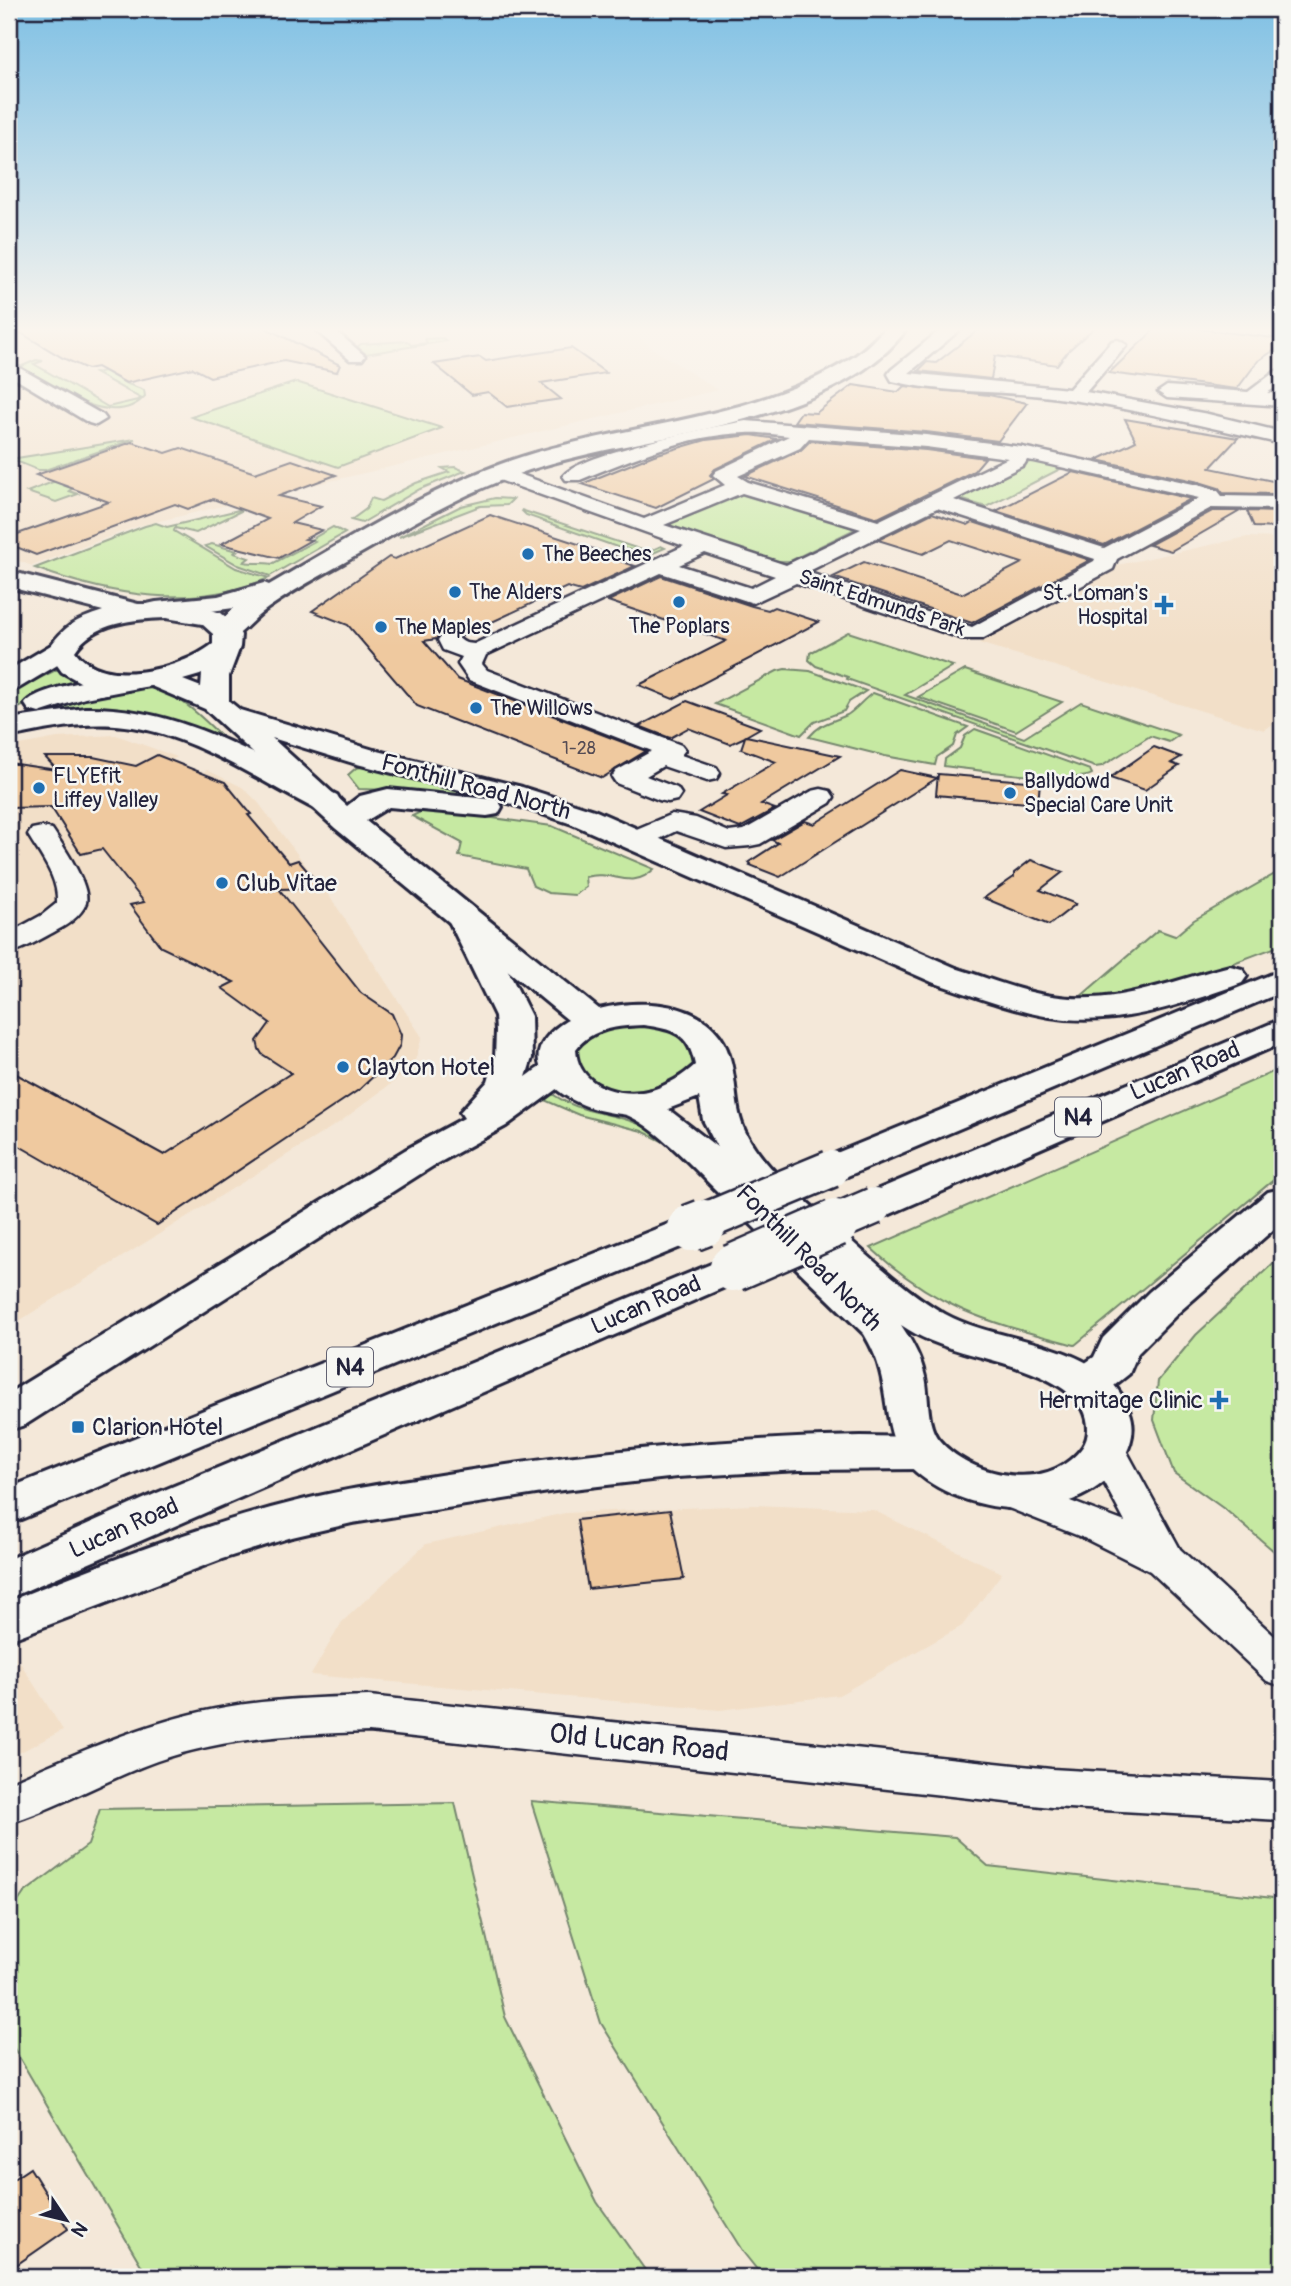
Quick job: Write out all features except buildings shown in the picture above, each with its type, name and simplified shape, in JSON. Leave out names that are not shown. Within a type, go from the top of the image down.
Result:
[{"type":"main road","points":[[223,710],[215,674],[225,639],[234,621],[289,584],[451,492],[552,455],[644,434]]},
{"type":"main road","name":"Fonthill Road North","points":[[14,581],[47,586],[147,611],[199,615],[216,622],[225,639],[212,660],[195,669],[147,679],[108,679],[89,674],[64,660],[66,618],[51,607],[25,596],[14,581]]},
{"type":"main road","points":[[147,611],[220,604],[289,584]]},
{"type":"main road","name":"Fonthill Road North","points":[[66,643],[105,618],[147,611]]},
{"type":"main road","points":[[9,682],[66,643]]},
{"type":"main road","points":[[9,716],[62,696],[147,679]]},
{"type":"main road","name":"Fonthill Road North","points":[[147,679],[223,710],[364,757],[511,793],[623,833],[944,975],[1051,1007],[1114,1009],[1172,996],[1282,959]]},
{"type":"main road","name":"Fonthill Road North","points":[[223,710],[336,811],[590,1020]]},
{"type":"main road","points":[[9,728],[85,716],[160,724],[227,751],[336,811],[396,797],[513,810],[623,833]]},
{"type":"main road","points":[[419,1158],[490,1103],[500,1093],[511,1074],[513,1016],[465,919]]},
{"type":"main road","name":"Lucan Road","points":[[9,1507],[691,1228],[1282,980]]},
{"type":"main road","name":"Fonthill Road North","points":[[713,1069],[700,1083],[685,1093],[636,1103],[603,1099],[583,1092],[560,1069],[557,1052],[560,1044],[577,1027],[590,1020],[636,1012],[682,1021],[705,1037],[711,1048],[720,1118],[728,1135],[752,1169],[857,1266],[907,1308],[936,1327],[1045,1363],[1086,1385],[1099,1396],[1112,1425],[1106,1448]]},
{"type":"main road","name":"Lucan Road","points":[[9,1580],[198,1495],[733,1268],[1282,1030]]},
{"type":"main road","points":[[9,1414],[419,1158],[480,1127],[560,1069]]},
{"type":"main road","name":"Fonthill Road North","points":[[636,1103],[688,1141],[880,1325],[898,1354],[908,1398],[907,1415],[912,1434],[923,1453]]},
{"type":"main road","points":[[1086,1385],[1114,1364],[1118,1348],[1164,1302],[1282,1201]]},
{"type":"main road","points":[[9,1621],[94,1586],[274,1524],[527,1476],[642,1463],[772,1453],[923,1453],[963,1479],[1004,1492],[1042,1490],[1068,1484],[1090,1470],[1106,1448]]},
{"type":"street","points":[[573,476],[625,455],[709,434]]},
{"type":"street","points":[[802,434],[793,444],[723,475],[741,486],[879,528]]},
{"type":"street","points":[[826,434],[926,441],[1022,453],[1198,491],[1211,495],[1215,501]]},
{"type":"street","points":[[1254,434],[1278,441]]},
{"type":"street","name":"Saint Edmunds Park","points":[[792,574],[1017,461],[1022,453]]},
{"type":"street","name":"Saint Edmunds Park","points":[[498,473],[645,526],[971,634],[982,632],[1105,565],[1106,556]]},
{"type":"street","points":[[645,526],[741,486]]},
{"type":"street","name":"Saint Edmunds Park","points":[[451,492],[493,489],[562,496]]},
{"type":"street","points":[[936,501],[1106,556],[1201,503],[1282,503]]},
{"type":"street","points":[[450,640],[451,645],[477,651],[704,545]]},
{"type":"street","points":[[660,566],[753,596],[792,574]]},
{"type":"street","points":[[477,651],[470,664],[478,675],[672,751],[625,777],[668,794]]},
{"type":"street","points":[[662,756],[707,774]]},
{"type":"street","points":[[623,833],[672,822],[686,824],[726,841],[737,841],[750,838],[821,797]]},
{"type":"street","points":[[9,944],[55,920],[69,910],[74,902],[70,881],[43,835]]},
{"type":"street","points":[[1106,1448],[1165,1560]]},
{"type":"street","points":[[1004,1492],[1098,1527],[1165,1560],[1282,1669]]},
{"type":"street","name":"Old Lucan Road","points":[[9,1804],[130,1750],[195,1731],[318,1716],[369,1714],[1051,1788],[1282,1801]]},
{"type":"shaded area","points":[[9,434],[532,434],[138,526],[32,566],[9,557]]},
{"type":"shaded area","name":"St. Loman's Hospital","points":[[1247,537],[1282,538],[1282,718],[1264,730],[979,643],[1113,566]]},
{"type":"shaded area","points":[[116,735],[177,757],[165,764],[195,776],[207,770],[242,787],[257,801],[335,904],[422,1037],[413,1067],[340,1122],[9,1327],[9,747],[57,738]]},
{"type":"shaded area","points":[[754,1505],[873,1510],[1002,1573],[962,1626],[839,1695],[720,1710],[311,1675],[342,1622],[426,1544],[565,1513]]},
{"type":"shaded area","points":[[9,1645],[63,1730],[9,1758]]},
{"type":"green space","points":[[240,434],[427,434],[338,467]]},
{"type":"green space","points":[[135,439],[45,470],[38,470],[11,459]]},
{"type":"green space","points":[[1032,461],[1062,468],[986,507],[954,497]]},
{"type":"green space","points":[[455,467],[465,471],[420,489],[362,523],[351,520],[366,509],[371,498],[381,501],[416,483],[449,472],[442,468]]},
{"type":"green space","points":[[58,480],[73,488],[69,491],[78,494],[56,502],[27,492]]},
{"type":"green space","points":[[741,492],[852,526],[853,530],[790,561],[773,561],[673,528],[670,523]]},
{"type":"green space","points":[[495,498],[513,499],[507,505],[480,506],[399,537],[461,506]]},
{"type":"green space","points":[[247,508],[196,533],[175,528],[174,531],[236,568],[269,578],[240,588],[211,594],[152,596],[93,586],[35,568],[145,526],[156,523],[167,527]]},
{"type":"green space","points":[[521,510],[648,552],[661,546],[665,548],[651,554],[617,547],[526,515]]},
{"type":"green space","points":[[333,527],[345,533],[270,576],[238,565],[205,546],[212,544],[237,551],[234,553],[249,558],[244,562],[272,564],[315,541],[312,539]]},
{"type":"green space","points":[[848,632],[953,666],[905,695],[1024,738],[1081,702],[1179,735],[1169,742],[1150,736],[1102,766],[1095,767],[847,679],[848,677],[816,666],[809,660],[810,653]]},
{"type":"green space","points":[[62,667],[92,679],[78,682],[9,712],[9,693]]},
{"type":"green space","points":[[785,669],[810,671],[866,691],[849,702],[844,711],[814,722],[801,735],[715,704]]},
{"type":"green space","points":[[965,670],[1062,702],[1016,731],[918,697]]},
{"type":"green space","points":[[136,686],[175,697],[196,712],[225,740],[221,742],[123,713],[126,709],[98,708],[38,714],[31,711],[43,706]]},
{"type":"green space","points":[[873,693],[968,727],[957,735],[953,746],[937,757],[935,765],[809,737],[822,726],[850,713]]},
{"type":"green space","points":[[975,729],[1090,770],[1092,774],[1082,777],[1045,777],[944,766],[945,759],[960,748],[965,736]]},
{"type":"green space","points":[[367,766],[534,808],[389,790],[359,789],[348,775],[356,768]]},
{"type":"green space","points":[[427,809],[552,826],[654,869],[645,876],[629,880],[595,875],[585,877],[586,887],[575,895],[548,893],[533,886],[526,869],[459,856],[462,843],[412,816]]},
{"type":"green space","points":[[1282,870],[1282,945],[1157,989],[1105,997],[1080,997],[1158,930],[1175,936],[1194,920]]},
{"type":"green space","points":[[621,1023],[659,1024],[688,1039],[697,1061],[688,1073],[676,1082],[646,1092],[613,1092],[598,1087],[583,1077],[573,1055],[587,1037]]},
{"type":"green space","points":[[1282,1068],[1282,1173],[1075,1345],[1016,1329],[966,1311],[919,1286],[871,1248]]},
{"type":"green space","points":[[545,1089],[570,1104],[644,1126],[676,1148],[642,1131],[579,1115],[542,1099]]},
{"type":"green space","name":"Hermitage Clinic","points":[[1282,1255],[1282,1558],[1227,1511],[1174,1473],[1154,1420],[1158,1381],[1196,1335]]},
{"type":"green space","points":[[531,1801],[955,1837],[988,1866],[1282,1899],[1282,2277],[763,2277],[743,2252],[601,2023]]},
{"type":"green space","points":[[455,1803],[505,2017],[597,2202],[650,2277],[148,2277],[9,2040],[9,1915],[24,1893],[88,1845],[100,1809]]},
{"type":"place","name":"The Beeches","points":[[528,554]]},
{"type":"place","name":"The Alders","points":[[455,592]]},
{"type":"place","name":"The Poplars","points":[[679,602]]},
{"type":"place","name":"St. Loman's Hospital","points":[[1164,605]]},
{"type":"place","name":"The Maples","points":[[381,627]]},
{"type":"place","name":"The Willows","points":[[476,708]]},
{"type":"place","name":"FLYEfit Liffey Valley","points":[[39,788]]},
{"type":"place","name":"Ballydowd Special Care Unit","points":[[1010,793]]},
{"type":"place","name":"Club Vitae","points":[[222,883]]},
{"type":"place","name":"Clayton Hotel","points":[[343,1067]]},
{"type":"place","name":"Hermitage Clinic","points":[[1219,1400]]},
{"type":"place","name":"Clarion Hotel","points":[[78,1427]]}]
